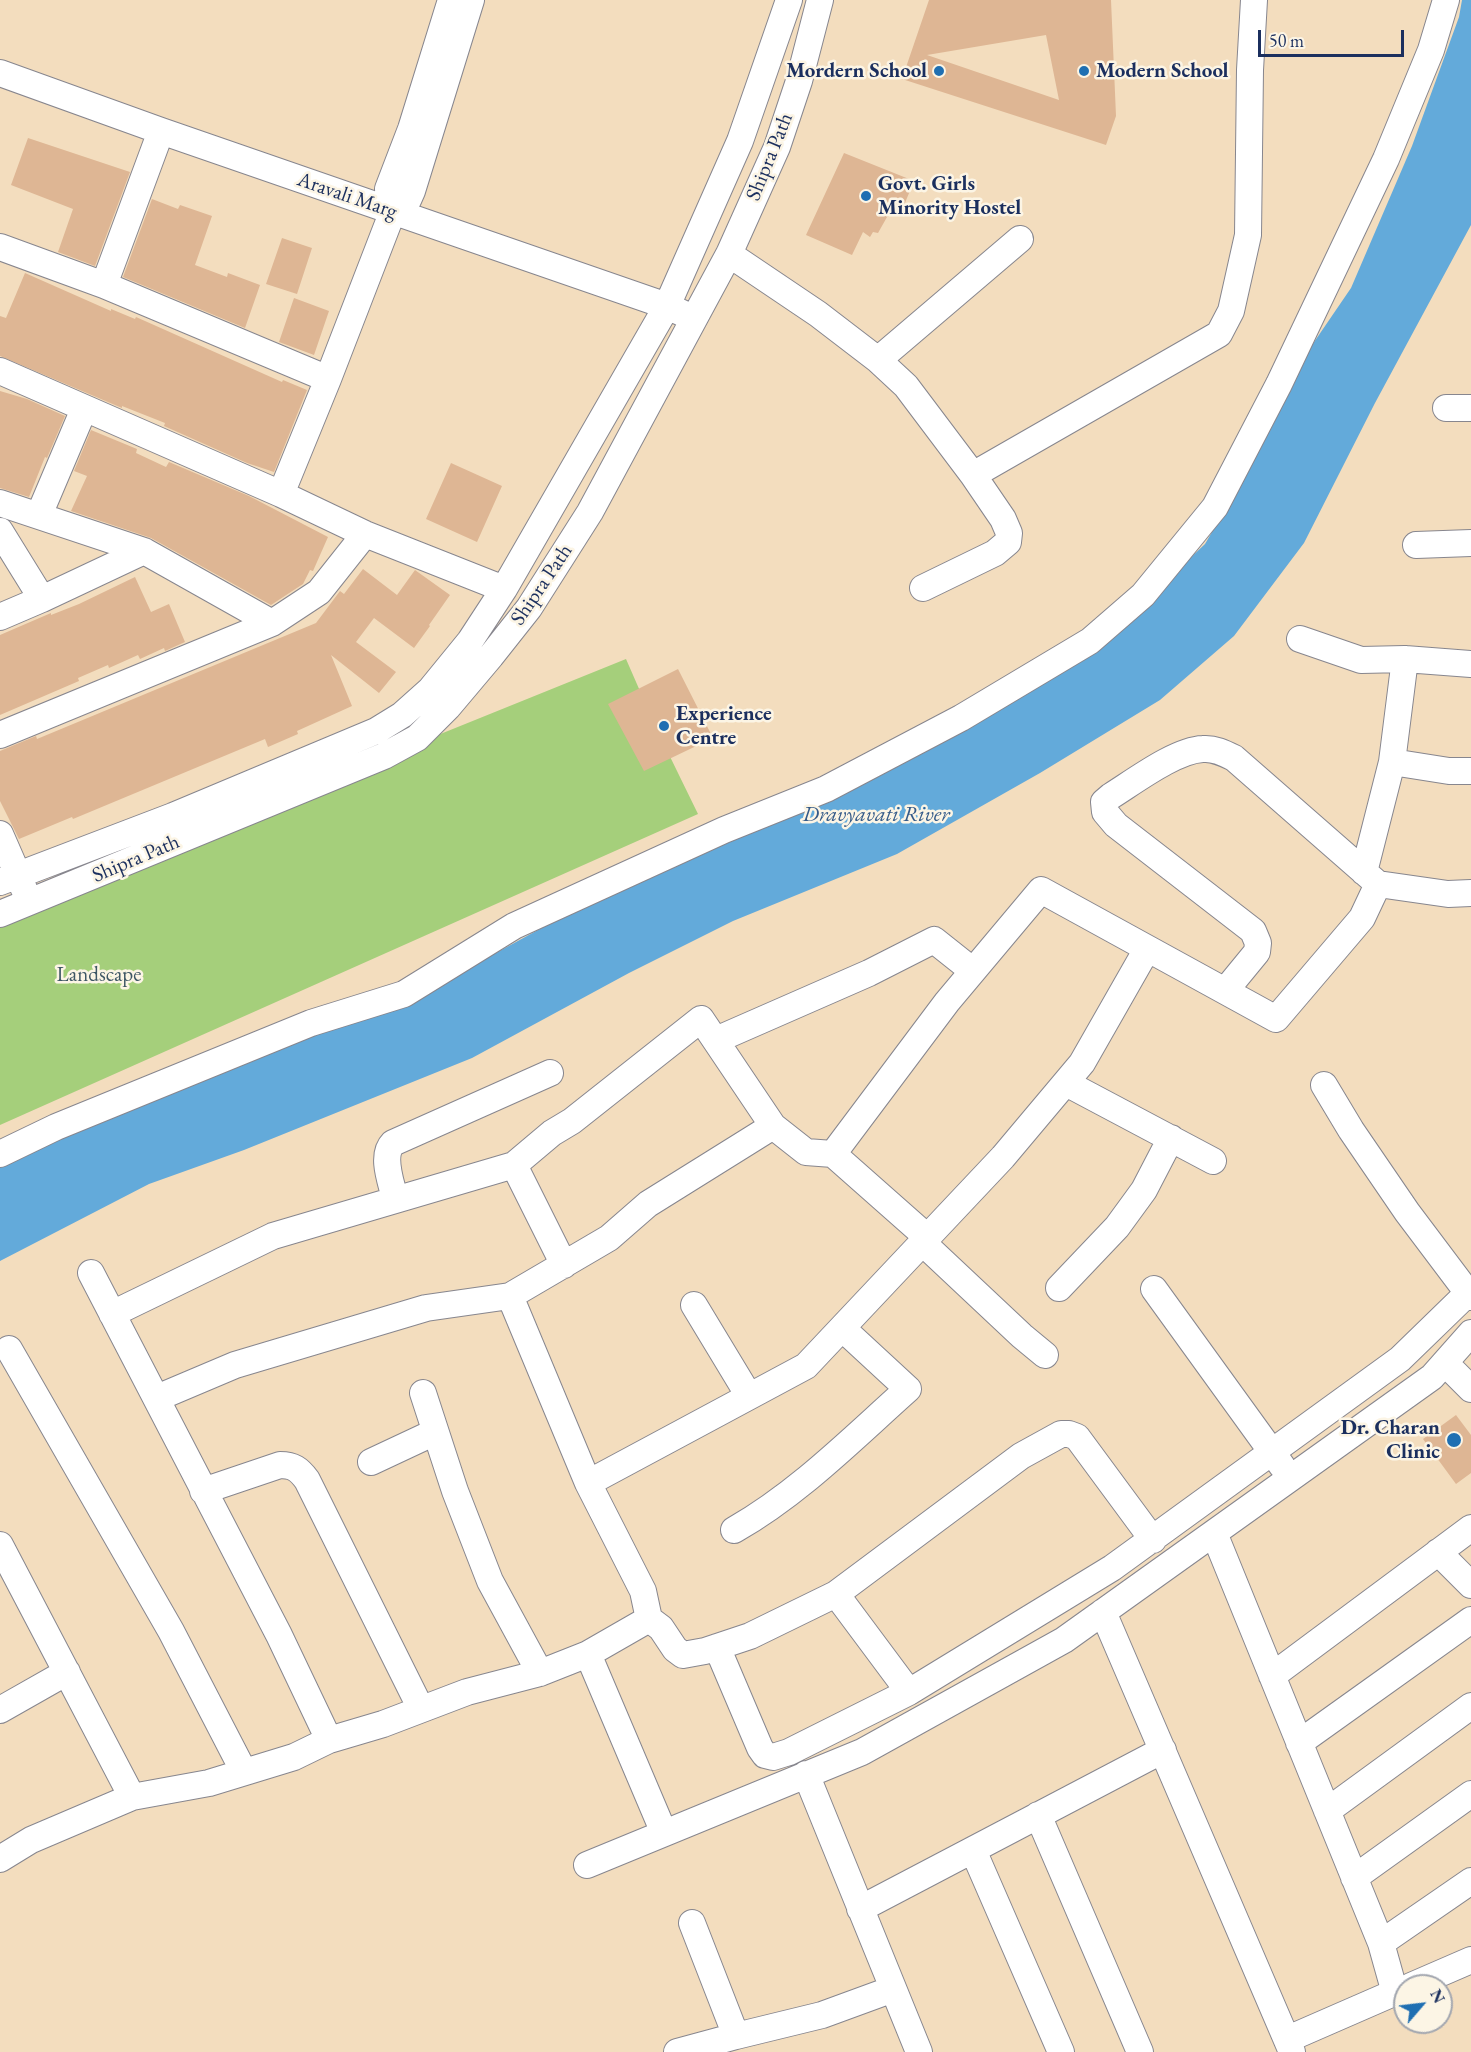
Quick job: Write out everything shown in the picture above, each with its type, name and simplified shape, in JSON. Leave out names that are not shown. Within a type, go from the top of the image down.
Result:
[{"type":"street","points":[[394,207],[388,189],[411,129],[451,0]]},
{"type":"street","points":[[281,494],[394,207],[408,200],[412,191],[471,0]]},
{"type":"street","name":"Shipra Path","points":[[9,878],[173,816],[376,731],[402,715],[430,690],[470,641],[504,589],[667,306],[740,141],[789,0]]},
{"type":"street","name":"Shipra Path","points":[[0,914],[384,756],[417,738],[448,707],[529,608],[590,512],[729,254],[777,147],[799,81],[820,0]]},
{"type":"street","points":[[973,475],[1219,334],[1231,311],[1248,235],[1250,70],[1254,0]]},
{"type":"street","points":[[0,1154],[56,1127],[311,1023],[404,994],[514,926],[724,830],[836,784],[961,718],[1089,641],[1143,596],[1215,507],[1280,384],[1386,159],[1431,50],[1446,0]]},
{"type":"street","name":"Aravali Marg","points":[[0,73],[161,131],[394,207],[667,306],[694,319]]},
{"type":"street","points":[[104,285],[161,131]]},
{"type":"street","points":[[878,360],[1020,239]]},
{"type":"street","points":[[0,247],[104,285],[328,379]]},
{"type":"street","points":[[729,254],[818,314],[878,360],[906,386],[1003,519],[1009,533],[1008,542],[995,553],[923,588]]},
{"type":"street","points":[[0,371],[84,410],[281,494],[365,534],[504,589]]},
{"type":"street","points":[[1446,408],[1471,408]]},
{"type":"street","points":[[39,515],[84,410]]},
{"type":"street","points":[[0,503],[144,551],[272,623]]},
{"type":"street","points":[[0,531],[42,599]]},
{"type":"street","points":[[0,735],[272,623],[319,592],[365,534]]},
{"type":"street","points":[[1416,545],[1471,543]]},
{"type":"street","points":[[0,617],[144,551]]},
{"type":"street","points":[[1300,639],[1361,660],[1405,659],[1471,664]]},
{"type":"street","points":[[833,1154],[947,1002],[1041,890],[1276,1019],[1362,918],[1392,762],[1405,659]]},
{"type":"street","points":[[1225,991],[1257,952],[1258,943],[1253,932],[1116,825],[1105,812],[1104,802],[1111,796],[1182,753],[1203,749],[1219,750],[1234,758],[1371,878],[1448,894],[1471,893]]},
{"type":"street","points":[[1392,762],[1449,771],[1471,771]]},
{"type":"street","points":[[0,834],[9,878],[31,902]]},
{"type":"street","points":[[716,1040],[869,973],[934,940],[973,971]]},
{"type":"street","points":[[588,1483],[806,1366],[1003,1157],[1066,1083],[1082,1063],[1148,949]]},
{"type":"street","points":[[112,1314],[273,1236],[514,1165],[552,1133],[572,1121],[701,1019],[773,1126],[806,1152],[833,1154],[926,1240],[1022,1336],[1045,1355]]},
{"type":"street","points":[[395,1200],[387,1160],[389,1148],[393,1143],[550,1073]]},
{"type":"street","points":[[1066,1083],[1213,1161]]},
{"type":"street","points":[[717,1647],[760,1748],[765,1755],[773,1757],[789,1752],[909,1692],[1066,1597],[1153,1540],[1400,1359],[1470,1293],[1370,1158],[1324,1085]]},
{"type":"street","points":[[157,1398],[235,1365],[426,1308],[510,1296],[609,1238],[648,1204],[773,1126]]},
{"type":"street","points":[[1059,1288],[1117,1227],[1144,1190],[1171,1138]]},
{"type":"street","points":[[514,1165],[564,1265]]},
{"type":"street","points":[[91,1273],[279,1635],[329,1740]]},
{"type":"street","points":[[1154,1289],[1290,1479]]},
{"type":"street","points":[[510,1296],[588,1483],[643,1591],[649,1619],[661,1628],[675,1649],[683,1655],[750,1636],[836,1594],[1021,1456],[1060,1434],[1077,1437],[1153,1540]]},
{"type":"street","points":[[694,1305],[750,1396]]},
{"type":"street","points":[[734,1530],[759,1516],[812,1474],[908,1389],[842,1328]]},
{"type":"street","points":[[587,1865],[867,1749],[1064,1640],[1432,1377],[1471,1333]]},
{"type":"street","points":[[9,1349],[171,1631],[244,1772]]},
{"type":"street","points":[[1445,1363],[1471,1389]]},
{"type":"street","points":[[423,1393],[455,1491],[490,1581],[540,1673]]},
{"type":"street","points":[[371,1462],[435,1432]]},
{"type":"street","points":[[203,1491],[280,1465],[291,1465],[300,1470],[420,1709]]},
{"type":"street","points":[[1272,1676],[1471,1528]]},
{"type":"street","points":[[1214,1533],[1354,1878],[1396,1974]]},
{"type":"street","points":[[0,1545],[132,1797]]},
{"type":"street","points":[[1438,1552],[1471,1586]]},
{"type":"street","points":[[836,1594],[909,1692]]},
{"type":"street","points":[[1103,1612],[1290,2046],[1393,1994]]},
{"type":"street","points":[[0,1859],[31,1840],[132,1797],[209,1783],[294,1757],[329,1740],[467,1692],[540,1673],[588,1654],[649,1619]]},
{"type":"street","points":[[1299,1743],[1471,1620]]},
{"type":"street","points":[[588,1654],[664,1833]]},
{"type":"street","points":[[0,1710],[67,1672]]},
{"type":"street","points":[[1327,1811],[1471,1706]]},
{"type":"street","points":[[853,1719],[867,1749]]},
{"type":"street","points":[[860,1909],[1163,1750]]},
{"type":"street","points":[[806,1774],[919,2052]]},
{"type":"street","points":[[1354,1878],[1471,1794]]},
{"type":"street","points":[[1038,1815],[1140,2052]]},
{"type":"street","points":[[973,1850],[1061,2052]]},
{"type":"street","points":[[1381,1943],[1471,1881]]},
{"type":"street","points":[[692,1923],[736,2036]]},
{"type":"street","points":[[1439,1974],[1471,1960]]},
{"type":"street","points":[[677,2052],[822,2015],[893,1989]]},
{"type":"green space","name":"Landscape","points":[[626,659],[698,814],[0,1125],[0,912]]},
{"type":"water","name":"Dravyavati River","points":[[1462,0],[1471,0],[1471,225],[1375,403],[1304,543],[1234,636],[1160,700],[1040,773],[897,854],[733,921],[629,973],[472,1058],[244,1150],[149,1184],[0,1261],[0,1167],[129,1102],[452,977],[655,866],[1122,623],[1205,544],[1237,489],[1310,348],[1351,288],[1412,146],[1459,17]]},
{"type":"building","points":[[929,0],[1111,0],[1116,116],[1106,145],[902,79]],"holes":[[[1046,35],[1059,100],[927,55]]]},
{"type":"building","points":[[28,138],[130,172],[95,266],[58,252],[73,209],[11,185]]},
{"type":"building","name":"Govt. Girls Minority Hostel","points":[[844,153],[914,181],[900,215],[891,210],[878,233],[873,232],[870,237],[863,232],[852,255],[806,235]]},
{"type":"building","points":[[152,199],[178,209],[180,205],[212,216],[195,265],[227,277],[228,273],[260,285],[245,328],[123,277]]},
{"type":"building","points":[[282,238],[312,248],[297,294],[266,284]]},
{"type":"building","points":[[25,273],[111,311],[111,309],[135,319],[136,317],[282,382],[283,380],[307,390],[274,472],[247,463],[164,426],[165,423],[122,406],[122,408],[0,356],[0,316],[6,318]]},
{"type":"building","points":[[294,298],[329,311],[314,355],[279,342]]},
{"type":"building","points":[[0,391],[27,399],[65,416],[29,497],[0,488]]},
{"type":"building","points":[[91,430],[137,449],[136,453],[166,467],[169,462],[249,496],[328,537],[313,571],[310,570],[303,584],[271,605],[151,538],[71,511],[87,476],[74,471]]},
{"type":"building","points":[[451,463],[502,486],[477,542],[426,519]]},
{"type":"building","points":[[363,569],[397,595],[415,570],[450,595],[414,648],[374,618],[356,642],[396,672],[379,693],[331,655],[352,706],[268,747],[265,739],[73,819],[72,817],[19,839],[0,801],[0,751],[36,736],[37,739],[316,623],[340,591],[344,594]]},
{"type":"building","points":[[135,577],[151,612],[169,604],[185,642],[165,651],[164,648],[140,659],[138,655],[109,668],[108,665],[78,678],[79,681],[0,715],[0,635],[51,613],[51,615],[79,604]]},
{"type":"building","name":"Experience Centre","points":[[678,669],[713,738],[644,771],[608,704]]},
{"type":"building","points":[[1456,1415],[1471,1435],[1471,1473],[1456,1484],[1423,1439]]},
{"type":"place","name":"Mordern School","points":[[939,71]]},
{"type":"place","name":"Modern School","points":[[1084,71]]},
{"type":"place","name":"Govt. Girls Minority Hostel","points":[[866,196]]},
{"type":"place","name":"Experience Centre","points":[[664,726]]},
{"type":"place","name":"Dr. Charan Clinic","points":[[1454,1440]]}]
